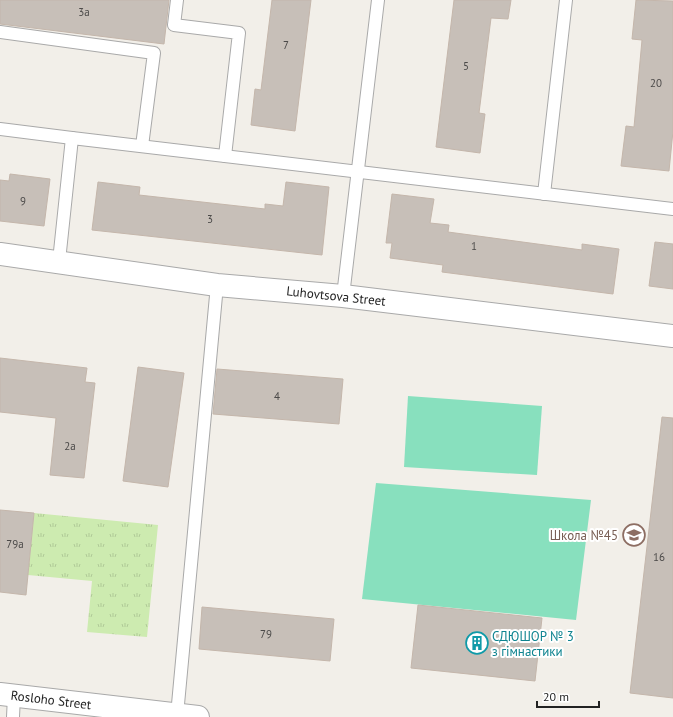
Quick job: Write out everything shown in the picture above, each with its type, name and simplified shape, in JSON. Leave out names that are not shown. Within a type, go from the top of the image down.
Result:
[{"type":"street","name":"Luhovtsova Street","points":[[0,254],[59,261],[217,285],[343,296],[673,336]]},
{"type":"street","name":"Rosloho Street","points":[[7,695],[188,716]]},
{"type":"lane","points":[[177,0],[174,25],[239,33],[225,156]]},
{"type":"lane","points":[[343,296],[378,0]]},
{"type":"lane","points":[[544,194],[566,0]]},
{"type":"lane","points":[[0,32],[154,53],[142,146]]},
{"type":"lane","points":[[0,129],[673,209]]},
{"type":"lane","points":[[59,261],[72,138]]},
{"type":"lane","points":[[188,716],[217,285]]},
{"type":"lane","points":[[7,695],[13,717]]},
{"type":"green space","points":[[408,396],[542,406],[537,475],[404,467]]},
{"type":"green space","points":[[376,483],[591,500],[576,620],[362,599]]},
{"type":"green space","points":[[34,513],[158,525],[147,637],[87,632],[92,581],[28,575]]},
{"type":"building","points":[[0,0],[169,0],[164,44],[0,24]]},
{"type":"building","points":[[272,0],[311,0],[295,131],[251,125],[255,89],[261,90]]},
{"type":"building","points":[[454,0],[511,0],[508,19],[491,18],[479,113],[485,114],[480,153],[436,147]]},
{"type":"building","points":[[636,0],[673,1],[673,131],[669,171],[621,166],[626,126],[634,127],[642,40],[632,39]]},
{"type":"building","points":[[10,174],[50,179],[44,226],[0,221],[0,180],[9,181]]},
{"type":"building","points":[[98,182],[140,187],[139,195],[265,209],[265,204],[283,206],[286,182],[329,187],[322,255],[92,230]]},
{"type":"building","points":[[392,194],[434,199],[430,223],[449,225],[448,232],[582,250],[582,244],[619,249],[613,294],[442,272],[443,265],[390,258],[392,243],[386,243]]},
{"type":"building","points":[[655,242],[673,244],[673,289],[649,286]]},
{"type":"building","points":[[0,358],[87,368],[85,382],[95,383],[84,478],[50,475],[56,418],[0,412]]},
{"type":"building","points":[[138,367],[184,373],[168,487],[123,481]]},
{"type":"building","points":[[217,369],[343,379],[339,424],[213,414]]},
{"type":"building","points":[[662,417],[673,418],[673,698],[630,693]]},
{"type":"building","points":[[0,510],[34,513],[26,595],[0,592]]},
{"type":"building","name":"СДЮШОР № 3 з гімнастики","points":[[418,605],[542,618],[535,681],[411,668]]},
{"type":"building","points":[[202,607],[334,619],[330,661],[199,649]]},
{"type":"place","name":"Школа №45","points":[[634,535]]},
{"type":"place","name":"СДЮШОР № 3 з гімнастики","points":[[477,643]]}]
